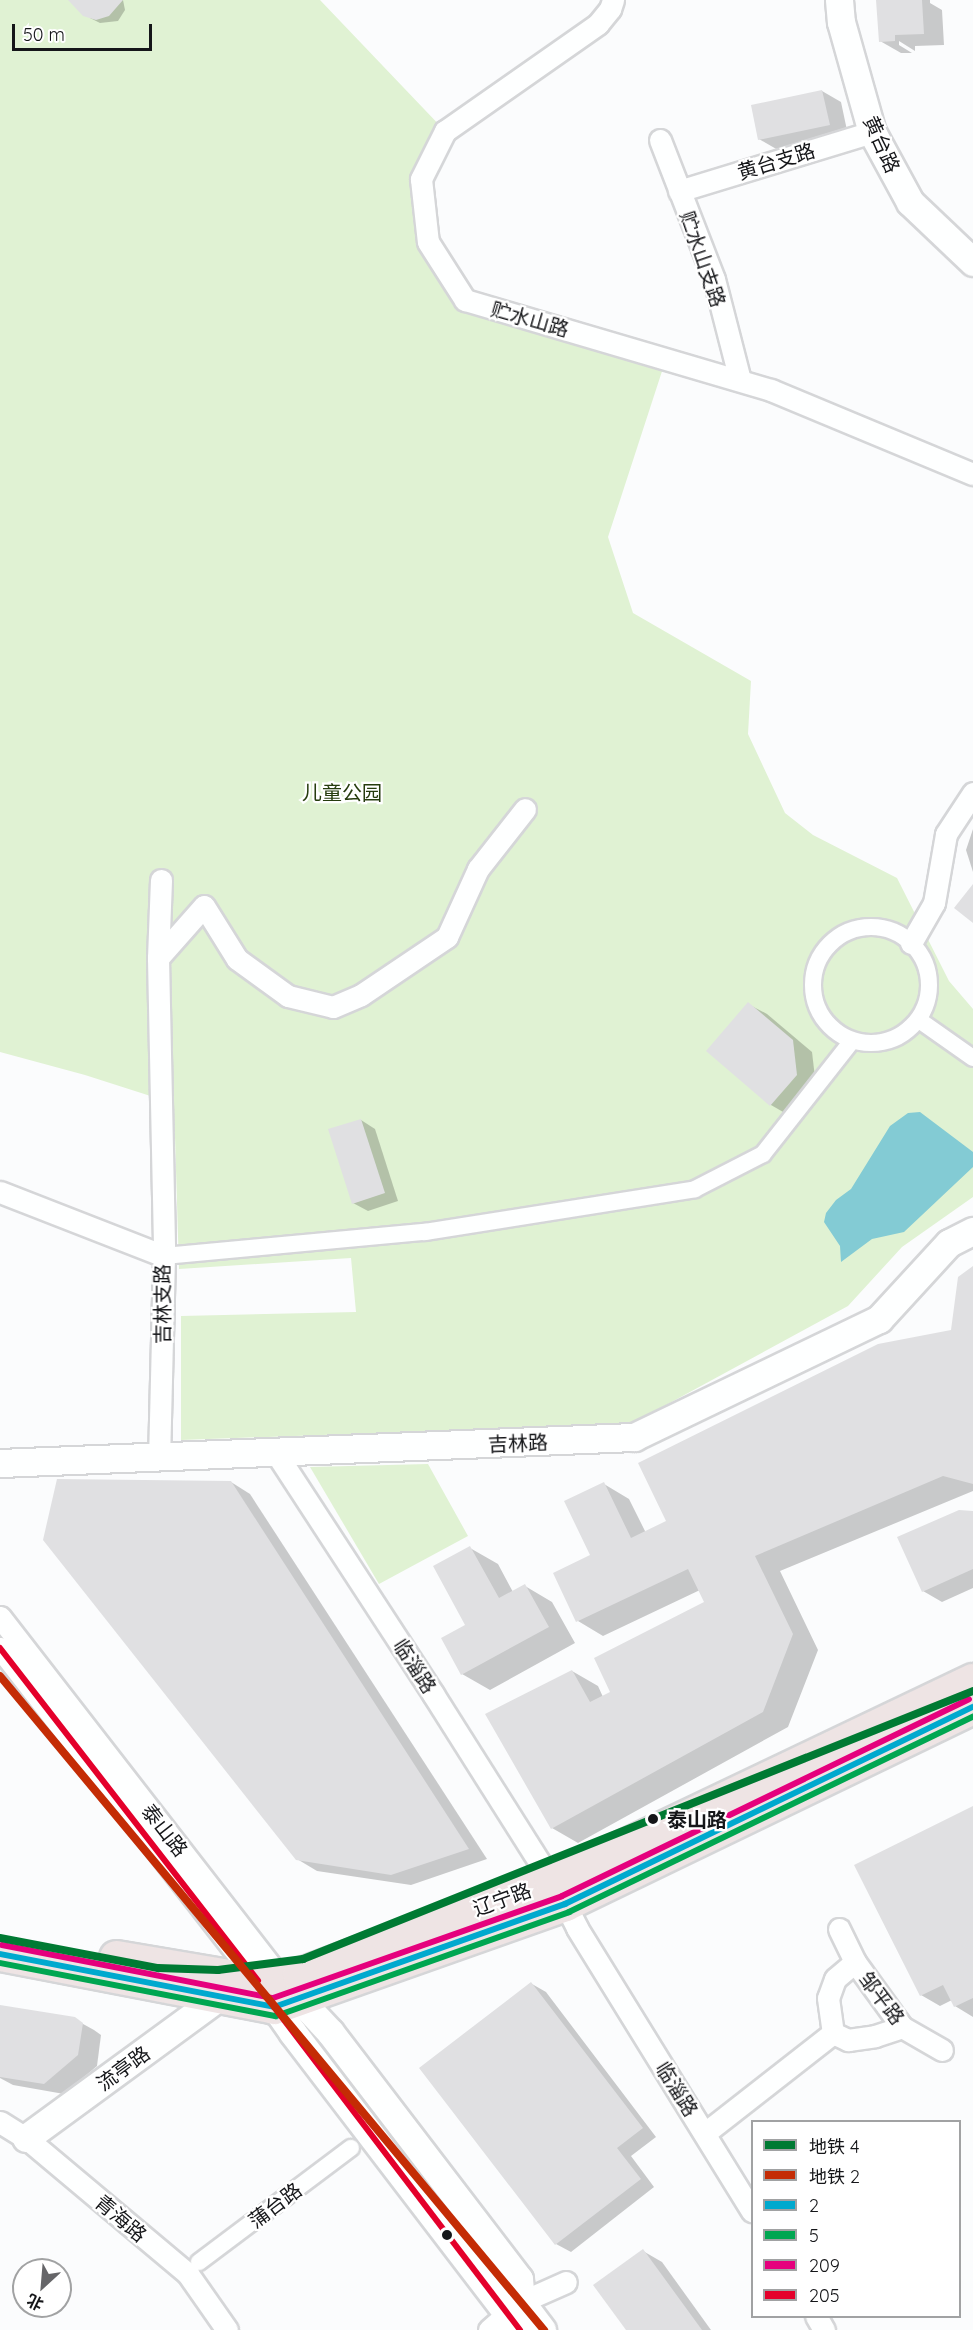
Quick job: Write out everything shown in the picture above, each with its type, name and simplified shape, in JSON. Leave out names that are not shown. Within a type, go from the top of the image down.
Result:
[{"type":"main road","name":"辽宁路","points":[[558,1892],[973,1680]]},
{"type":"main road","name":"辽宁路","points":[[0,1954],[219,1997],[278,1992],[558,1892],[973,1707]]},
{"type":"main road","name":"辽宁路","points":[[0,1934],[278,1992]]},
{"type":"street","name":"贮水山路","points":[[613,0],[610,9],[597,24],[445,130],[421,178],[428,242],[465,300],[771,390],[973,474]]},
{"type":"street","name":"黄台路","points":[[839,0],[840,22],[872,132],[910,202],[973,262]]},
{"type":"street","name":"黄台支路","points":[[679,191],[872,132]]},
{"type":"street","name":"贮水山支路","points":[[660,140],[714,279],[740,380]]},
{"type":"street","points":[[911,943],[934,903],[946,834],[973,792]]},
{"type":"street","points":[[158,958],[204,906],[237,959],[288,996],[333,1007],[361,995],[447,937],[478,869],[525,809]]},
{"type":"street","points":[[161,880],[158,958],[164,1256],[425,1232],[695,1189],[763,1154],[852,1041]]},
{"type":"street","points":[[877,927],[895,932],[911,943],[922,956],[929,980],[927,1005],[919,1020],[906,1033],[889,1041],[870,1044],[852,1041],[835,1032],[822,1018],[814,1001],[812,982],[821,956],[840,935],[858,928],[877,927]]},
{"type":"street","points":[[919,1020],[973,1058]]},
{"type":"street","name":"吉林支路","points":[[0,1192],[164,1256],[159,1455]]},
{"type":"street","name":"吉林路","points":[[0,1463],[634,1437],[879,1319],[949,1243],[973,1231]]},
{"type":"street","name":"临淄路","points":[[276,1453],[434,1694],[751,2208]]},
{"type":"street","name":"泰山路","points":[[0,1617],[278,1992],[510,2319],[542,2330]]},
{"type":"street","name":"泰山路","points":[[0,1648],[278,1992]]},
{"type":"street","name":"邹平路","points":[[839,1929],[855,1962],[902,2027],[942,2050]]},
{"type":"street","points":[[832,2033],[828,1998],[835,1979],[855,1962]]},
{"type":"street","name":"流亭路","points":[[26,2138],[219,1997]]},
{"type":"street","points":[[832,2033],[848,2040],[875,2037],[902,2027]]},
{"type":"street","points":[[705,2133],[832,2033]]},
{"type":"street","name":"青海路","points":[[0,2122],[26,2138],[188,2274],[227,2330]]},
{"type":"street","name":"蒲台路","points":[[199,2262],[351,2148]]},
{"type":"street","points":[[510,2319],[566,2282]]},
{"type":"green space","name":"儿童公园","points":[[0,0],[320,0],[445,131],[421,179],[428,242],[465,300],[666,359],[608,537],[633,613],[751,681],[748,734],[785,813],[813,835],[897,878],[949,981],[973,1009],[973,1197],[902,1247],[848,1306],[631,1424],[181,1440],[181,1316],[356,1312],[351,1258],[179,1269],[175,1137],[163,1100],[85,1075],[0,1052]]},
{"type":"green space","points":[[428,1464],[468,1536],[379,1584],[310,1467]]},
{"type":"water","points":[[920,1112],[973,1152],[973,1167],[904,1232],[872,1239],[841,1262],[840,1246],[824,1222],[826,1213],[836,1200],[851,1189],[890,1126],[908,1113]]},
{"type":"building","points":[[68,0],[123,0],[109,16],[96,20],[83,16]]},
{"type":"building","points":[[876,0],[922,0],[924,34],[895,35],[895,41],[879,42]]},
{"type":"building","points":[[822,90],[830,125],[758,140],[751,105]]},
{"type":"building","points":[[973,884],[973,923],[954,908]]},
{"type":"building","points":[[748,1002],[793,1040],[797,1075],[770,1106],[706,1051]]},
{"type":"building","points":[[361,1119],[385,1193],[352,1204],[328,1129]]},
{"type":"building","points":[[973,1266],[973,1484],[943,1476],[755,1556],[793,1634],[763,1712],[551,1829],[485,1714],[572,1670],[590,1702],[610,1692],[594,1658],[704,1602],[688,1569],[576,1622],[553,1573],[590,1555],[564,1501],[604,1482],[631,1538],[666,1521],[638,1463],[878,1344],[951,1330],[958,1277]]},
{"type":"building","points":[[57,1479],[231,1481],[469,1849],[391,1875],[296,1860],[43,1540]]},
{"type":"building","points":[[959,1510],[973,1511],[973,1569],[922,1592],[897,1537]]},
{"type":"building","points":[[470,1546],[499,1598],[525,1584],[549,1627],[461,1675],[441,1638],[465,1625],[433,1566]]},
{"type":"building","points":[[973,1806],[973,1998],[954,2007],[943,1985],[920,1996],[854,1865]]},
{"type":"building","points":[[531,1982],[643,2128],[617,2148],[641,2179],[555,2245],[419,2068]]},
{"type":"building","points":[[0,2005],[75,2017],[83,2023],[78,2055],[44,2084],[0,2077]]},
{"type":"building","points":[[643,2249],[702,2330],[626,2330],[593,2285]]},
{"type":"metro line","name":"2","points":[[0,1676],[544,2330]]},
{"type":"metro line","name":"4","points":[[0,1938],[158,1968],[218,1970],[303,1959],[973,1691]]},
{"type":"transit line","name":"205","points":[[0,1648],[258,1981]]},
{"type":"transit line","name":"209","points":[[2,1945],[273,1998],[562,1896],[969,1699]]},
{"type":"transit line","name":"2","points":[[0,1954],[274,2007],[565,1904],[973,1707]]},
{"type":"transit line","name":"5","points":[[0,1963],[276,2016],[569,1912],[973,1717]]},
{"type":"transit line","name":"205","points":[[274,2007],[520,2330]]},
{"type":"place","name":"泰山路","points":[[653,1819]]}]
